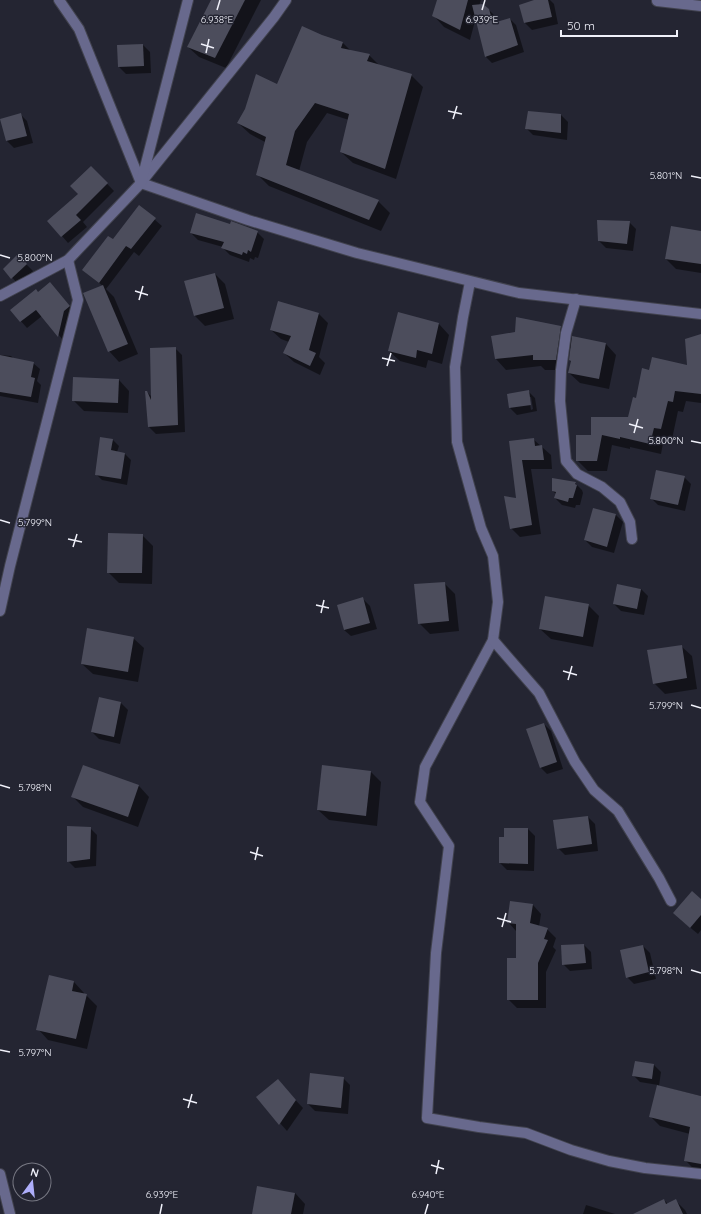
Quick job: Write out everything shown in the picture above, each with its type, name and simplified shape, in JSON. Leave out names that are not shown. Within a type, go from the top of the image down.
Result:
[{"type":"street","points":[[59,0],[79,29],[141,183],[357,253],[470,282],[519,293],[701,314]]},
{"type":"street","points":[[141,183],[188,0]]},
{"type":"street","points":[[2,291],[68,260],[141,183],[286,0]]},
{"type":"street","points":[[657,1],[701,6]]},
{"type":"street","points":[[0,612],[10,566],[78,300],[68,260]]},
{"type":"street","points":[[470,282],[463,317],[456,367],[457,442],[481,528],[493,556],[498,602],[493,640],[425,767],[420,802],[449,846],[436,953],[427,1118],[526,1133],[571,1150],[609,1161],[645,1168],[701,1174]]},
{"type":"street","points":[[576,299],[566,333],[561,370],[560,401],[566,461],[577,474],[602,487],[620,502],[630,522],[632,539]]},
{"type":"street","points":[[493,640],[539,693],[576,762],[594,790],[618,811],[660,878],[671,901]]},
{"type":"street","points":[[0,1174],[10,1214]]},
{"type":"building","points":[[211,0],[245,0],[215,58],[187,47]]},
{"type":"building","points":[[437,0],[468,0],[460,30],[432,16]]},
{"type":"building","points":[[534,0],[548,0],[552,17],[524,23],[519,5]]},
{"type":"building","points":[[483,4],[489,9],[493,23],[510,18],[518,45],[485,57],[472,5]]},
{"type":"building","points":[[302,26],[343,42],[341,48],[370,54],[367,61],[412,74],[385,169],[340,152],[349,114],[315,103],[295,131],[286,165],[379,200],[369,220],[256,175],[266,137],[237,123],[245,109],[256,74],[277,84]]},
{"type":"building","points":[[143,44],[144,66],[118,67],[117,45]]},
{"type":"building","points":[[528,111],[561,114],[561,133],[525,129]]},
{"type":"building","points":[[21,113],[27,136],[6,141],[0,119]]},
{"type":"building","points":[[91,166],[108,183],[76,215],[81,220],[61,237],[47,221],[78,194],[70,186]]},
{"type":"building","points":[[139,205],[156,218],[131,249],[126,246],[99,283],[82,270],[108,236],[113,239]]},
{"type":"building","points":[[196,213],[230,224],[231,221],[258,231],[251,252],[248,250],[247,254],[243,252],[242,255],[221,248],[224,242],[190,233]]},
{"type":"building","points":[[597,220],[630,221],[627,244],[598,241]]},
{"type":"building","points":[[671,226],[701,231],[701,264],[665,259]]},
{"type":"building","points":[[18,254],[27,264],[11,279],[3,269]]},
{"type":"building","points":[[215,273],[224,308],[194,316],[184,281]]},
{"type":"building","points":[[50,282],[70,306],[64,311],[58,337],[36,310],[20,322],[10,310],[36,289],[38,292]]},
{"type":"building","points":[[103,285],[128,344],[108,352],[83,293]]},
{"type":"building","points":[[278,301],[319,313],[309,350],[316,353],[310,366],[283,353],[291,336],[270,330]]},
{"type":"building","points":[[398,312],[439,323],[432,354],[417,350],[416,358],[388,351]]},
{"type":"building","points":[[516,317],[561,326],[556,360],[533,360],[533,355],[495,359],[491,336],[515,332]]},
{"type":"building","points":[[701,334],[701,394],[675,391],[673,402],[668,401],[661,429],[654,428],[650,444],[620,437],[620,439],[602,435],[597,461],[576,461],[576,435],[591,435],[591,417],[628,417],[633,397],[636,398],[642,368],[649,370],[652,357],[687,365],[685,339]]},
{"type":"building","points":[[572,336],[606,343],[599,379],[568,373],[571,361],[569,360]]},
{"type":"building","points":[[176,347],[178,425],[148,427],[145,391],[147,391],[151,400],[150,348]]},
{"type":"building","points":[[0,355],[34,362],[31,377],[35,378],[31,397],[0,392]]},
{"type":"building","points":[[73,377],[119,379],[118,403],[72,401]]},
{"type":"building","points":[[529,390],[531,405],[509,408],[507,394]]},
{"type":"building","points":[[100,437],[113,439],[111,450],[125,453],[121,479],[95,475]]},
{"type":"building","points":[[534,438],[535,446],[542,445],[544,460],[522,460],[532,525],[510,529],[504,496],[516,498],[509,441]]},
{"type":"building","points":[[656,470],[685,476],[678,505],[650,499]]},
{"type":"building","points":[[552,478],[576,482],[575,484],[577,485],[573,498],[569,498],[568,502],[554,498],[556,492],[552,491]]},
{"type":"building","points":[[593,508],[616,514],[607,547],[584,540]]},
{"type":"building","points":[[108,533],[143,534],[142,573],[107,573]]},
{"type":"building","points":[[445,582],[449,621],[418,624],[414,584]]},
{"type":"building","points":[[617,584],[641,589],[637,609],[613,604]]},
{"type":"building","points":[[545,596],[589,604],[583,637],[539,629]]},
{"type":"building","points":[[363,597],[370,623],[344,630],[337,605]]},
{"type":"building","points":[[87,628],[134,637],[128,672],[81,664]]},
{"type":"building","points":[[682,645],[687,678],[653,684],[647,650]]},
{"type":"building","points":[[99,697],[121,702],[114,737],[91,732]]},
{"type":"building","points":[[544,723],[557,762],[540,768],[526,729]]},
{"type":"building","points":[[83,765],[139,785],[128,817],[71,797]]},
{"type":"building","points":[[322,765],[371,771],[366,816],[317,810]]},
{"type":"building","points":[[588,816],[592,844],[557,849],[553,820]]},
{"type":"building","points":[[67,826],[91,827],[90,859],[67,862]]},
{"type":"building","points":[[504,828],[528,828],[528,864],[499,863],[499,837],[504,837]]},
{"type":"building","points":[[692,891],[701,899],[701,915],[690,928],[673,913]]},
{"type":"building","points":[[510,901],[533,904],[530,923],[548,928],[544,939],[548,940],[538,963],[538,1000],[507,1000],[507,958],[516,958],[516,924],[507,923]]},
{"type":"building","points":[[584,944],[586,963],[562,965],[561,945]]},
{"type":"building","points":[[643,945],[649,972],[626,978],[620,950]]},
{"type":"building","points":[[49,975],[74,981],[72,991],[87,994],[76,1039],[36,1030]]},
{"type":"building","points":[[635,1061],[654,1064],[652,1079],[632,1076]]},
{"type":"building","points":[[310,1073],[344,1077],[341,1108],[307,1104]]},
{"type":"building","points":[[278,1079],[296,1100],[279,1125],[256,1097]]},
{"type":"building","points":[[657,1085],[701,1096],[701,1164],[684,1161],[690,1127],[649,1117]]},
{"type":"building","points":[[257,1186],[295,1193],[291,1214],[252,1214]]},
{"type":"building","points":[[664,1199],[666,1204],[676,1199],[683,1214],[633,1214]]}]
